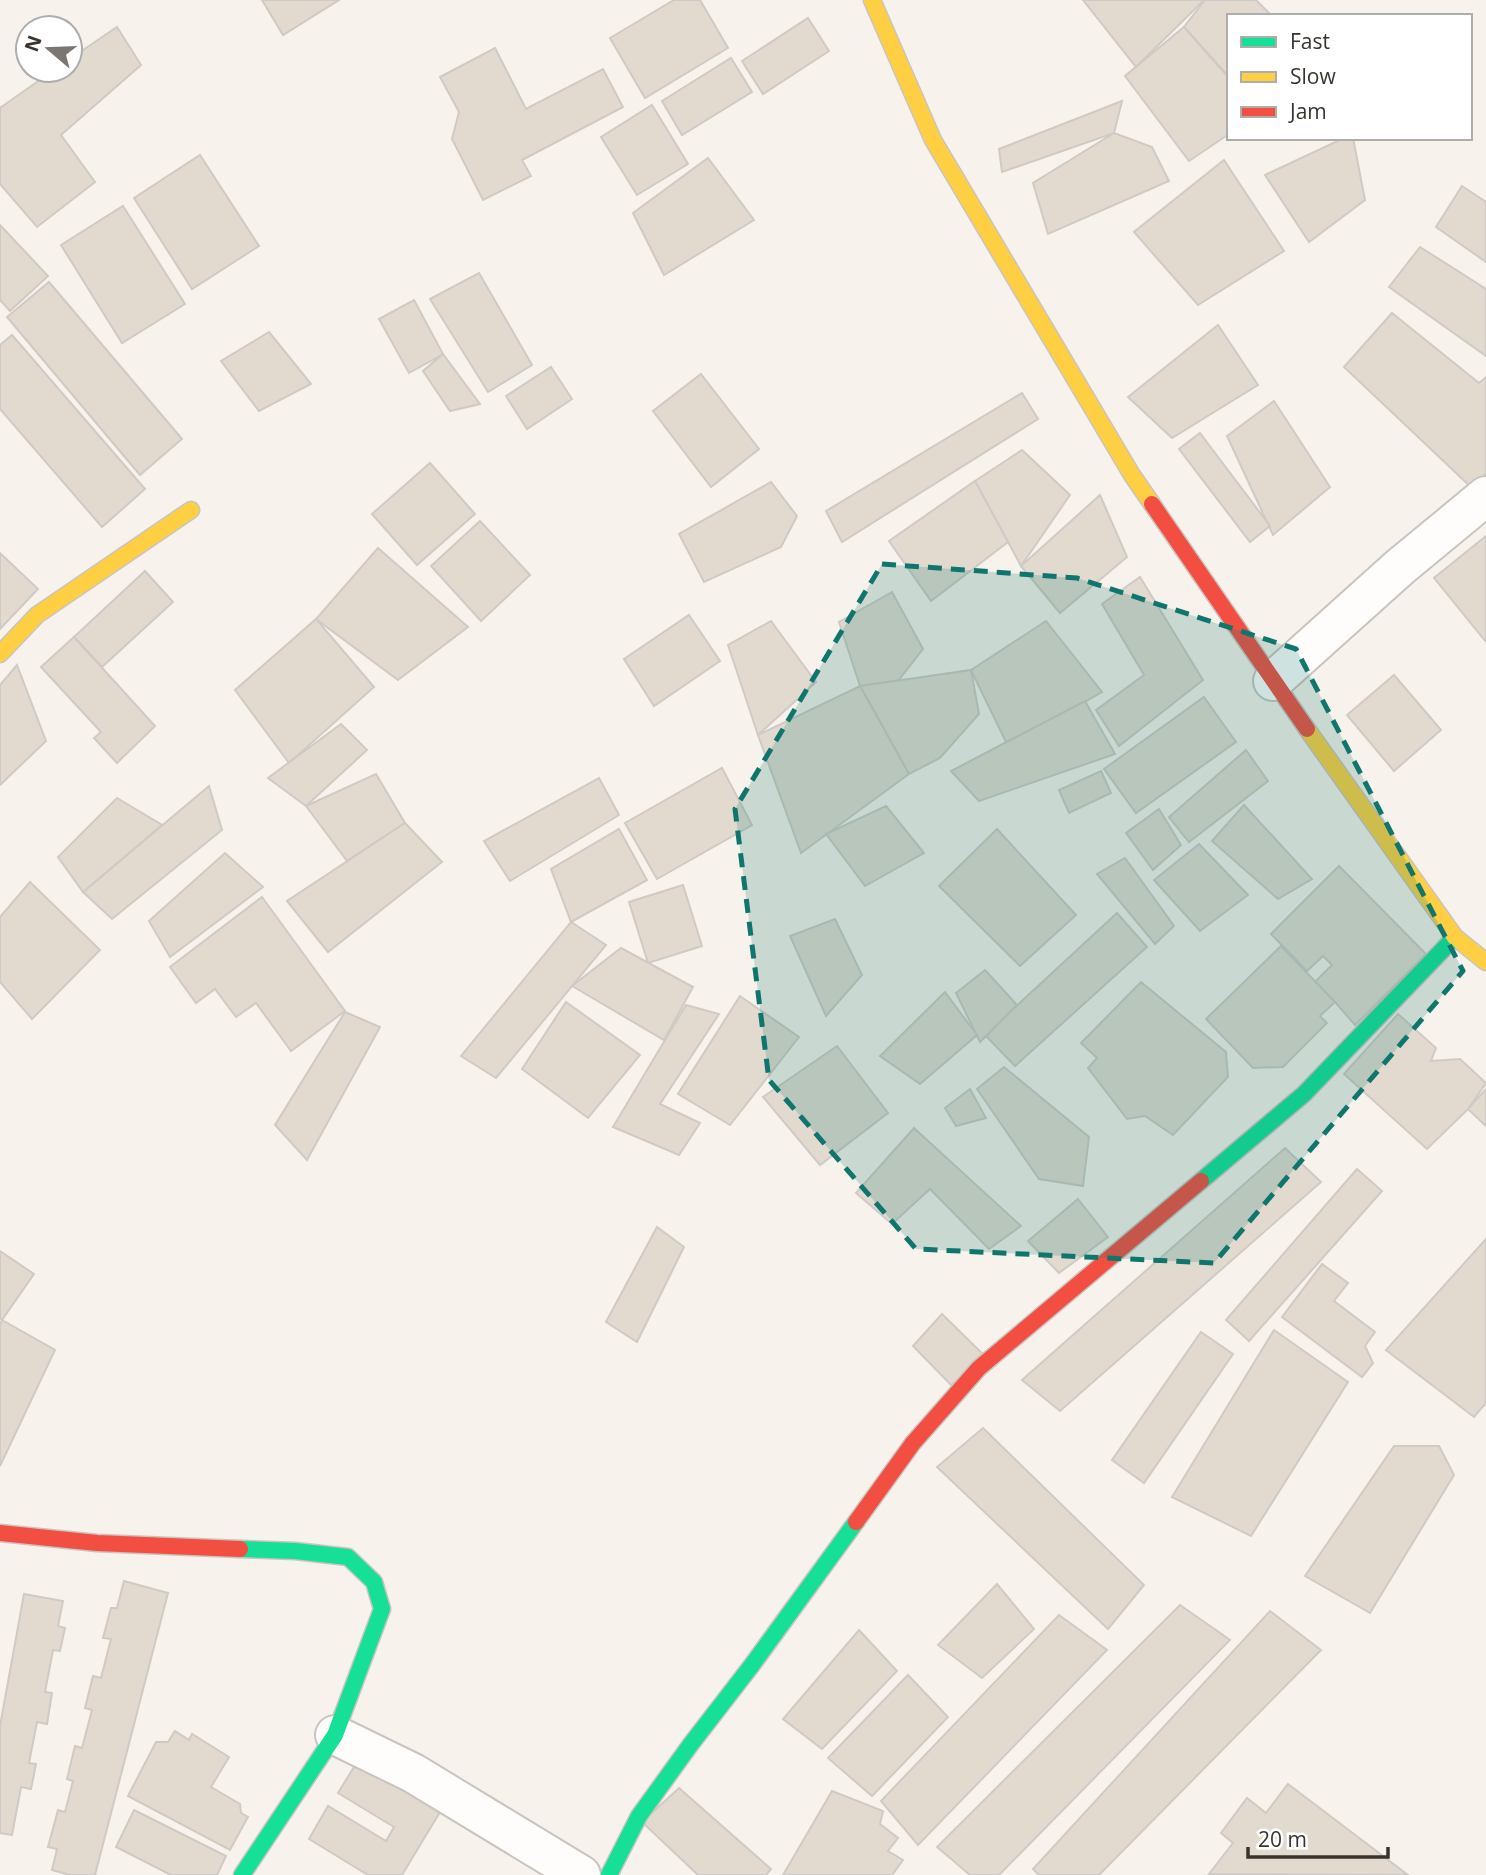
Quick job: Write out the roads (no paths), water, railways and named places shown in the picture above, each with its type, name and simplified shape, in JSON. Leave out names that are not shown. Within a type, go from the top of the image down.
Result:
[{"type":"street","points":[[872,0],[933,140],[1132,475],[1273,681],[1455,937],[1486,962]]},
{"type":"street","points":[[1273,681],[1400,567],[1486,495]]},
{"type":"street","points":[[0,654],[37,615],[191,510]]},
{"type":"street","points":[[609,1875],[639,1816],[691,1744],[752,1665],[913,1443],[979,1368],[1304,1094],[1455,937]]},
{"type":"street","points":[[0,1533],[97,1543],[295,1551],[348,1557],[374,1582],[382,1609],[335,1735],[242,1875]]},
{"type":"street","points":[[335,1735],[413,1773],[581,1875]]}]
